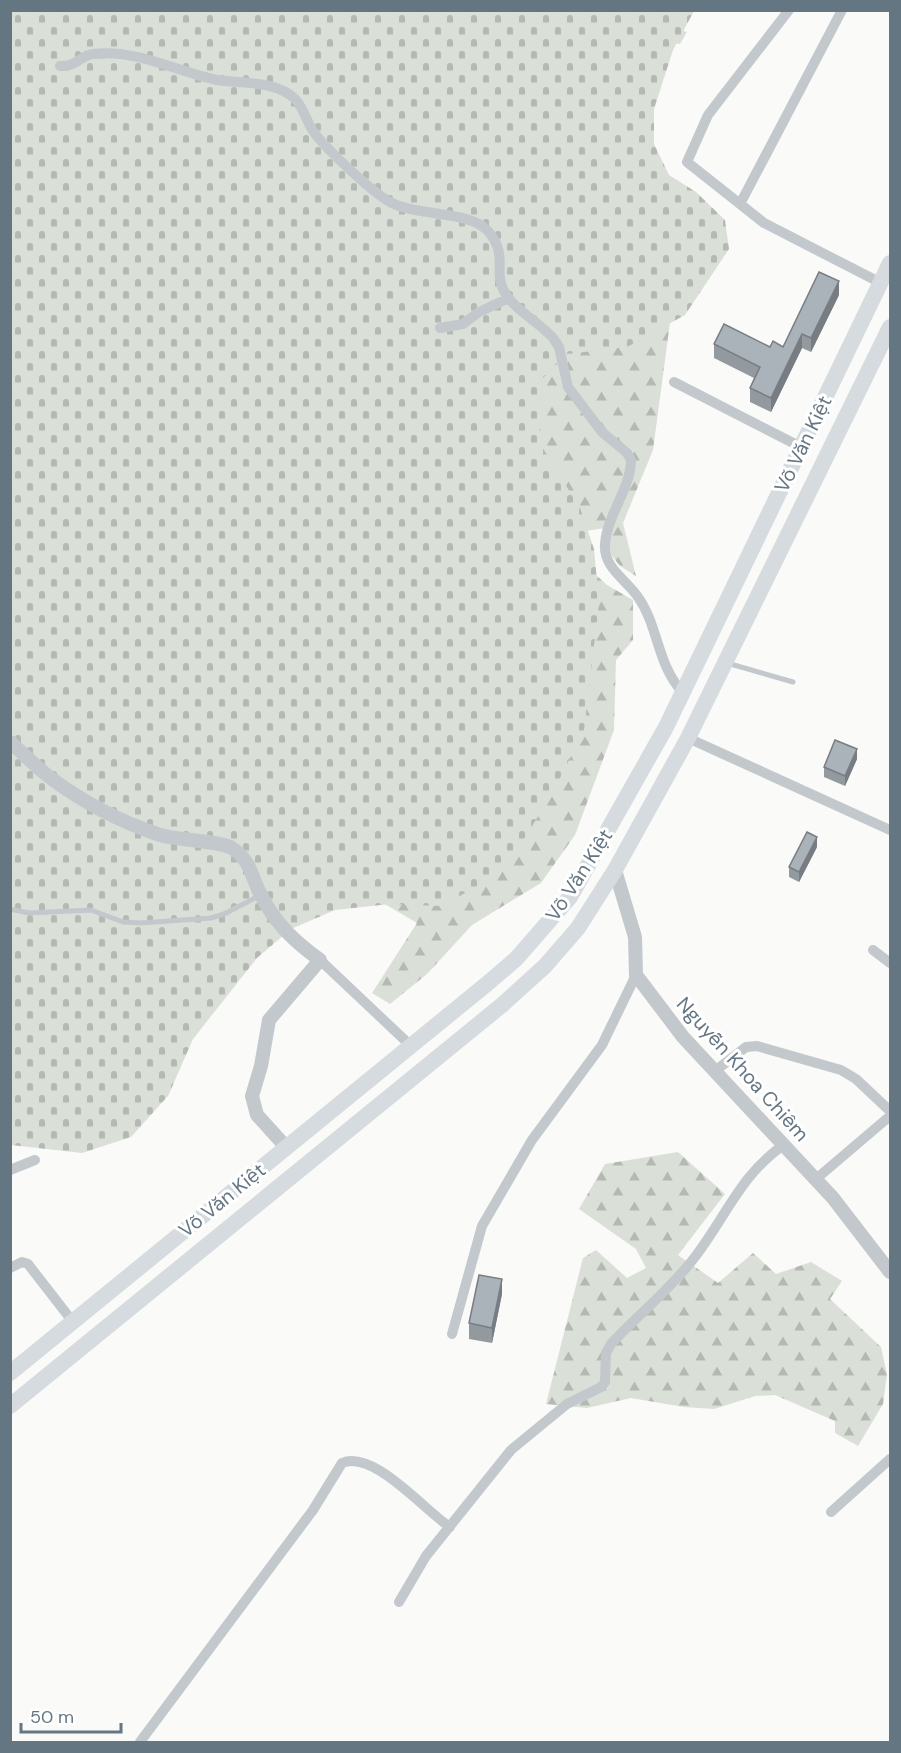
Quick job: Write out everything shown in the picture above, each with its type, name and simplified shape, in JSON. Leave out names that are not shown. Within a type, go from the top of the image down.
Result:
[{"type":"main road","name":"Võ Văn Kiệt","points":[[10,1373],[516,959],[570,897],[683,693],[891,263]]},
{"type":"main road","name":"Võ Văn Kiệt","points":[[10,1406],[502,1005],[545,966],[578,928],[615,870],[688,738],[891,327]]},
{"type":"main road","points":[[836,377],[860,388]]},
{"type":"main road","points":[[593,858],[615,870]]},
{"type":"main road","points":[[286,1147],[302,1168]]},
{"type":"street","points":[[789,10],[708,115],[687,162],[764,224],[881,283]]},
{"type":"street","points":[[740,204],[842,10]]},
{"type":"street","points":[[60,66],[73,66],[91,54],[120,55],[156,60],[218,80],[284,91],[302,107],[317,136],[387,201],[407,210],[480,224],[496,243],[501,254],[502,286],[509,298],[560,347],[568,387],[602,432],[627,453],[631,460],[605,540],[606,556],[609,564],[639,597],[665,667],[683,693]]},
{"type":"street","points":[[440,328],[464,324],[479,312],[509,298]]},
{"type":"street","points":[[674,382],[801,447]]},
{"type":"street","points":[[688,738],[890,828]]},
{"type":"street","points":[[10,742],[47,775],[89,804],[161,835],[229,846],[245,858],[252,869],[261,895],[279,925],[296,943],[320,960],[410,1045]]},
{"type":"street","points":[[452,1334],[482,1226],[532,1140],[602,1045],[636,975],[635,937],[615,870]]},
{"type":"street","points":[[873,951],[891,963]]},
{"type":"street","points":[[286,1147],[257,1115],[252,1096],[261,1066],[269,1020],[320,960]]},
{"type":"street","name":"Nguyễn Khoa Chiêm","points":[[636,975],[683,1038],[785,1144],[891,1272]]},
{"type":"street","points":[[715,1071],[746,1047],[757,1046],[841,1070],[856,1079],[891,1111]]},
{"type":"street","points":[[816,1179],[891,1116]]},
{"type":"street","points":[[399,1602],[426,1556],[511,1450],[567,1404],[601,1387],[605,1382],[606,1353],[611,1344],[669,1288],[691,1262],[717,1227],[740,1186],[753,1170],[764,1158],[785,1144]]},
{"type":"street","points":[[10,1170],[35,1160]]},
{"type":"street","points":[[10,1268],[22,1262],[28,1264],[73,1322]]},
{"type":"street","points":[[831,1512],[891,1459]]},
{"type":"street","points":[[141,1743],[313,1510],[342,1463],[348,1461],[378,1468],[450,1527]]},
{"type":"lane","points":[[726,662],[793,682]]},
{"type":"lane","points":[[10,909],[29,913],[91,910],[123,922],[141,923],[211,918],[261,895]]},
{"type":"green space","points":[[11,11],[694,11],[673,50],[654,109],[654,144],[669,175],[696,192],[725,220],[729,249],[685,315],[627,347],[567,354],[541,380],[539,442],[580,508],[594,549],[599,603],[584,730],[551,796],[515,853],[475,888],[440,906],[390,904],[335,910],[291,929],[257,958],[193,1039],[168,1096],[131,1137],[82,1153],[11,1145]]},
{"type":"green space","points":[[628,15],[687,32],[680,44],[665,41],[617,42],[683,225],[653,450],[623,523],[636,576],[620,566],[604,546],[605,528],[579,532],[576,557],[607,585],[633,600],[633,640],[616,660],[614,730],[575,835],[541,883],[472,925],[427,974],[390,1004],[372,993],[417,923],[378,900],[10,349]]},
{"type":"green space","points":[[678,1152],[725,1194],[678,1255],[718,1283],[753,1253],[776,1274],[811,1262],[842,1281],[830,1299],[881,1347],[887,1374],[883,1404],[858,1446],[835,1433],[835,1421],[775,1395],[755,1396],[714,1409],[684,1407],[631,1398],[587,1408],[546,1404],[583,1258],[596,1250],[627,1278],[646,1268],[636,1249],[579,1209],[605,1164]]},
{"type":"building","points":[[819,272],[839,281],[811,338],[802,334],[771,398],[750,388],[760,367],[714,344],[724,324],[770,347],[773,341],[783,347]]},
{"type":"building","points":[[835,740],[857,749],[845,776],[824,767]]},
{"type":"building","points":[[807,832],[817,837],[799,872],[789,867]]},
{"type":"building","points":[[479,1275],[502,1279],[492,1328],[469,1323]]}]
